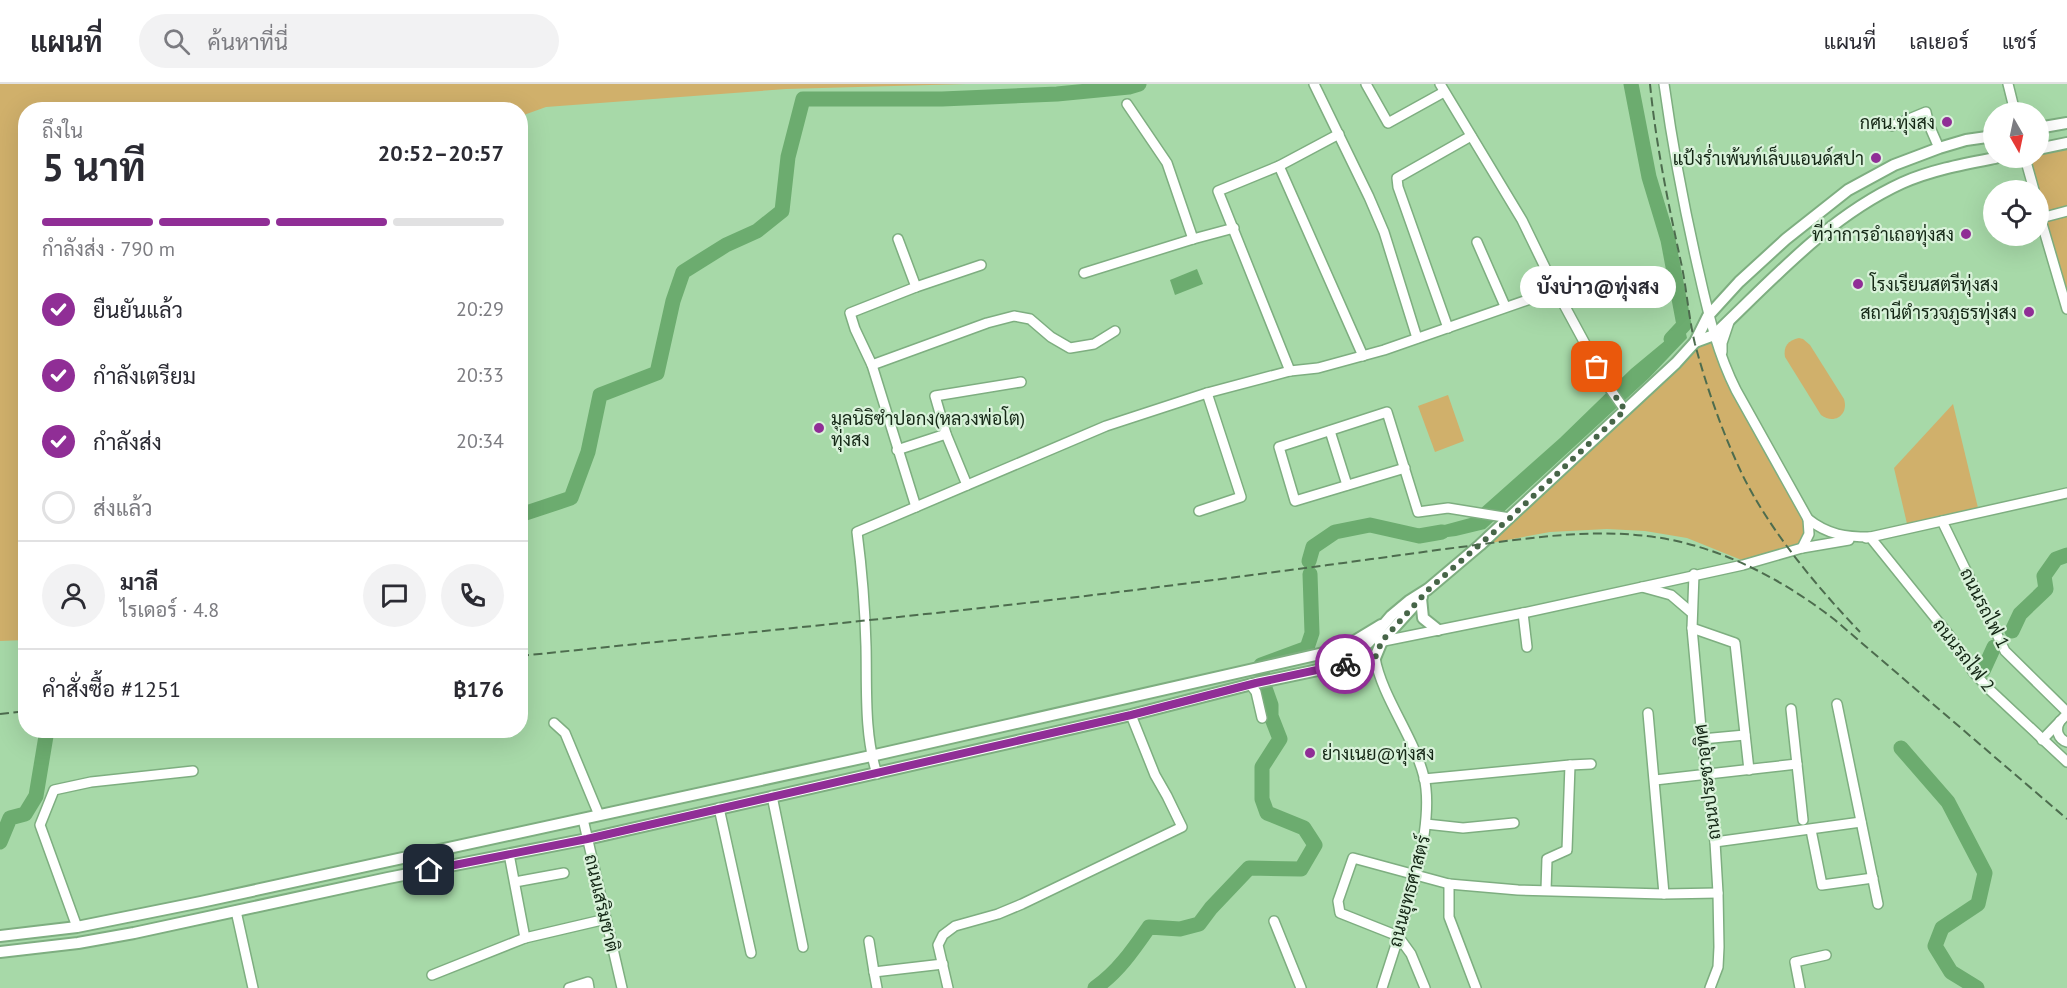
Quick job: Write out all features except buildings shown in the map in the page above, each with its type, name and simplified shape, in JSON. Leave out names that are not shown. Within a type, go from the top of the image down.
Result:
[{"type":"main road","points":[[2049,126],[2067,123]]},
{"type":"main road","points":[[0,952],[78,943],[134,933],[587,839],[1131,715],[1253,683],[1375,658],[1382,641],[1424,594],[1623,407],[1676,363],[1695,342],[1708,316],[1768,255],[1848,190],[1894,165],[1939,148],[1983,138]]},
{"type":"main road","points":[[2049,147],[2067,143]]},
{"type":"main road","points":[[1695,342],[1714,335],[1805,247],[1858,208],[1903,182],[1954,166],[1983,160]]},
{"type":"main road","points":[[0,936],[77,927],[201,902],[871,756],[1340,650],[1368,643],[1385,623],[1409,601],[1424,594]]},
{"type":"main road","points":[[1424,594],[1424,618],[1438,630]]},
{"type":"main road","points":[[1340,650],[1368,631],[1385,623]]},
{"type":"street","points":[[1314,84],[1384,232],[1417,338]]},
{"type":"street","points":[[1366,84],[1388,123],[1442,88],[1522,220],[1556,290],[1608,386],[1623,407]]},
{"type":"street","points":[[1664,84],[1686,220],[1708,316],[1725,369],[1808,519],[1818,527],[1840,536],[1870,537]]},
{"type":"street","points":[[2008,84],[2012,102]]},
{"type":"street","points":[[1127,104],[1167,162],[1193,239]]},
{"type":"street","points":[[1892,126],[1926,112],[1939,148]]},
{"type":"street","points":[[1290,371],[1218,191],[1280,166],[1339,134]]},
{"type":"street","points":[[1448,328],[1398,187],[1397,178],[1471,136]]},
{"type":"street","points":[[1280,166],[1363,356]]},
{"type":"street","points":[[2049,213],[2067,211]]},
{"type":"street","points":[[1084,273],[1234,228]]},
{"type":"street","points":[[898,239],[916,286]]},
{"type":"street","points":[[1477,242],[1505,306]]},
{"type":"street","points":[[2049,245],[2067,307]]},
{"type":"street","points":[[916,507],[872,365],[850,313],[916,286],[981,265]]},
{"type":"street","points":[[877,774],[871,756],[867,705],[864,588],[857,532],[1106,426],[1207,393],[1290,371],[1318,368],[1363,356],[1556,290]]},
{"type":"street","points":[[872,365],[987,323],[1014,316],[1030,319],[1051,337],[1070,348],[1094,344],[1115,331]]},
{"type":"street","points":[[1725,369],[1722,343],[1729,321]]},
{"type":"street","points":[[967,486],[946,434],[935,396],[1021,382]]},
{"type":"street","points":[[1199,511],[1241,497],[1207,393]]},
{"type":"street","points":[[1405,468],[1294,501],[1279,447],[1387,412],[1405,468],[1418,512],[1448,508],[1506,518]]},
{"type":"street","points":[[1330,431],[1347,485]]},
{"type":"street","points":[[897,450],[946,434]]},
{"type":"street","points":[[1368,643],[1523,613],[1765,560],[1802,548],[1870,537],[2067,493]]},
{"type":"street","points":[[1802,548],[1809,534],[1808,519]]},
{"type":"street","name":"ถนนรถไฟ 1","points":[[1942,521],[2004,651],[2066,716]]},
{"type":"street","name":"ถนนรถไฟ 2","points":[[1870,537],[1949,635],[1974,673],[2067,762]]},
{"type":"street","name":"ถนนประชาอุทิศ","points":[[1694,574],[1692,628],[1718,893],[1718,967],[1710,988]]},
{"type":"street","points":[[1638,586],[1671,595],[1692,613]]},
{"type":"street","points":[[1523,613],[1527,647]]},
{"type":"street","points":[[1692,628],[1735,643],[1749,770]]},
{"type":"street","name":"ถนนยุทธศาสตร์","points":[[1375,658],[1424,779],[1426,824],[1415,876],[1382,988]]},
{"type":"street","points":[[1253,683],[1262,718]]},
{"type":"street","points":[[1837,704],[1878,904]]},
{"type":"street","points":[[1791,709],[1803,820]]},
{"type":"street","points":[[1648,713],[1664,894]]},
{"type":"street","points":[[948,988],[938,945],[943,935],[955,926],[998,914],[1022,904],[1182,827],[1155,776],[1131,715]]},
{"type":"street","points":[[2042,740],[2066,716]]},
{"type":"street","points":[[2066,716],[2057,728],[2061,739],[2067,742]]},
{"type":"street","points":[[554,723],[565,733],[599,815]]},
{"type":"street","points":[[1702,740],[1745,735]]},
{"type":"street","points":[[1424,779],[1590,764]]},
{"type":"street","points":[[1655,780],[1797,764]]},
{"type":"street","points":[[1546,890],[1546,859],[1567,850],[1570,765]]},
{"type":"street","points":[[77,927],[40,825],[54,789],[91,782],[193,771]]},
{"type":"street","points":[[772,796],[803,947]]},
{"type":"street","points":[[719,808],[751,953]]},
{"type":"street","name":"ถนนเสริมชาติ","points":[[583,819],[622,988]]},
{"type":"street","points":[[1714,842],[1861,822]]},
{"type":"street","points":[[1426,824],[1463,828],[1514,823]]},
{"type":"street","points":[[1811,830],[1821,885],[1873,878]]},
{"type":"street","points":[[509,854],[525,938]]},
{"type":"street","points":[[1425,988],[1411,954],[1398,936],[1340,913],[1338,901],[1353,858],[1449,884],[1664,894],[1718,893]]},
{"type":"street","points":[[514,882],[564,873]]},
{"type":"street","points":[[1449,884],[1449,917],[1476,988]]},
{"type":"street","points":[[236,911],[253,988]]},
{"type":"street","points":[[432,975],[525,938],[606,919]]},
{"type":"street","points":[[1274,921],[1300,988]]},
{"type":"street","points":[[869,941],[877,988]]},
{"type":"street","points":[[1800,988],[1795,962],[1826,955]]},
{"type":"street","points":[[874,972],[943,964]]},
{"type":"street","points":[[569,988],[588,982],[589,988]]},
{"type":"shaded area","points":[[0,84],[966,84],[786,89],[546,107],[528,113],[528,102],[18,102],[18,640],[0,641]]},
{"type":"shaded area","points":[[2067,143],[2067,309],[2049,245],[2049,180],[2031,180],[2028,168],[2049,168],[2049,147]]},
{"type":"shaded area","points":[[1197,269],[1203,284],[1175,295],[1170,280]]},
{"type":"shaded area","points":[[1684,325],[1687,338],[1649,378],[1485,529],[1456,536],[1423,540],[1422,531],[1470,518],[1560,438],[1631,369]]},
{"type":"shaded area","points":[[1714,335],[1725,369],[1808,519],[1802,548],[1749,563],[1687,538],[1645,531],[1607,529],[1550,532],[1480,545],[1695,342]]},
{"type":"shaded area","points":[[1799,338],[1810,345],[1844,399],[1844,410],[1835,419],[1821,415],[1785,357],[1787,344]]},
{"type":"shaded area","points":[[1448,395],[1464,441],[1435,452],[1418,406]]},
{"type":"shaded area","points":[[1953,404],[1979,512],[1908,528],[1894,468]]},
{"type":"waterway","points":[[528,512],[571,498],[588,452],[600,395],[657,373],[673,301],[683,272],[726,245],[757,231],[782,211],[788,157],[803,99],[942,99],[1057,94],[1139,84]]},
{"type":"waterway","points":[[1631,84],[1649,177],[1668,240],[1684,325],[1671,339]]},
{"type":"waterway","points":[[1309,561],[1313,547],[1335,532],[1370,525],[1419,536],[1442,532]]},
{"type":"waterway","points":[[2012,631],[2020,614],[2046,589],[2044,576],[2056,559],[2067,555]]},
{"type":"waterway","points":[[1095,988],[1118,968],[1149,927],[1180,929],[1199,924],[1249,868],[1301,869],[1315,845],[1304,828],[1267,813],[1262,799],[1262,767],[1280,739],[1271,716],[1271,705],[1261,665],[1307,648],[1312,633],[1310,574]]},
{"type":"waterway","points":[[1983,671],[1994,647]]},
{"type":"waterway","points":[[0,842],[10,818],[25,814],[36,796],[46,738]]},
{"type":"waterway","points":[[1901,748],[1948,802],[1985,873],[1978,904],[1942,928],[1935,946],[1951,972],[1977,988]]},
{"type":"railway","points":[[1650,84],[1659,153],[1693,335],[1722,428],[1743,476],[1767,518],[1811,578],[1860,632]]},
{"type":"railway","points":[[528,655],[1034,602],[1546,536],[1571,534],[1647,536],[1673,540],[1723,555],[1793,590],[1835,620],[2067,819]]},
{"type":"railway","points":[[0,714],[18,712]]},
{"type":"way so far","points":[[1345,664],[1375,658],[1382,641],[1428,590],[1510,518],[1625,410],[1597,367]]},
{"type":"place","name":"กศน.ทุ่งสง","points":[[1947,122]]},
{"type":"place","name":"แป้งร่ำเพ้นท์เล็บแอนด์สปา","points":[[1876,158]]},
{"type":"place","name":"ที่ว่าการอำเถอทุ่งสง","points":[[1966,234]]},
{"type":"place","name":"โรงเรียนสตรีทุ่งสง","points":[[1858,284]]},
{"type":"place","name":"สถานีตำรวจภูธรทุ่งสง","points":[[2029,312]]},
{"type":"place","name":"บังบ่าว@ทุ่งสง","points":[[1597,367]]},
{"type":"place","name":"มูลนิธิซำปอกง(หลวงพ่อโต) ทุ่งสง","points":[[819,428]]},
{"type":"place","name":"ย่างเนย@ทุ่งสง","points":[[1310,753]]},
{"type":"route","points":[[429,870],[587,839],[877,774],[1131,715],[1256,683],[1345,664]]}]
